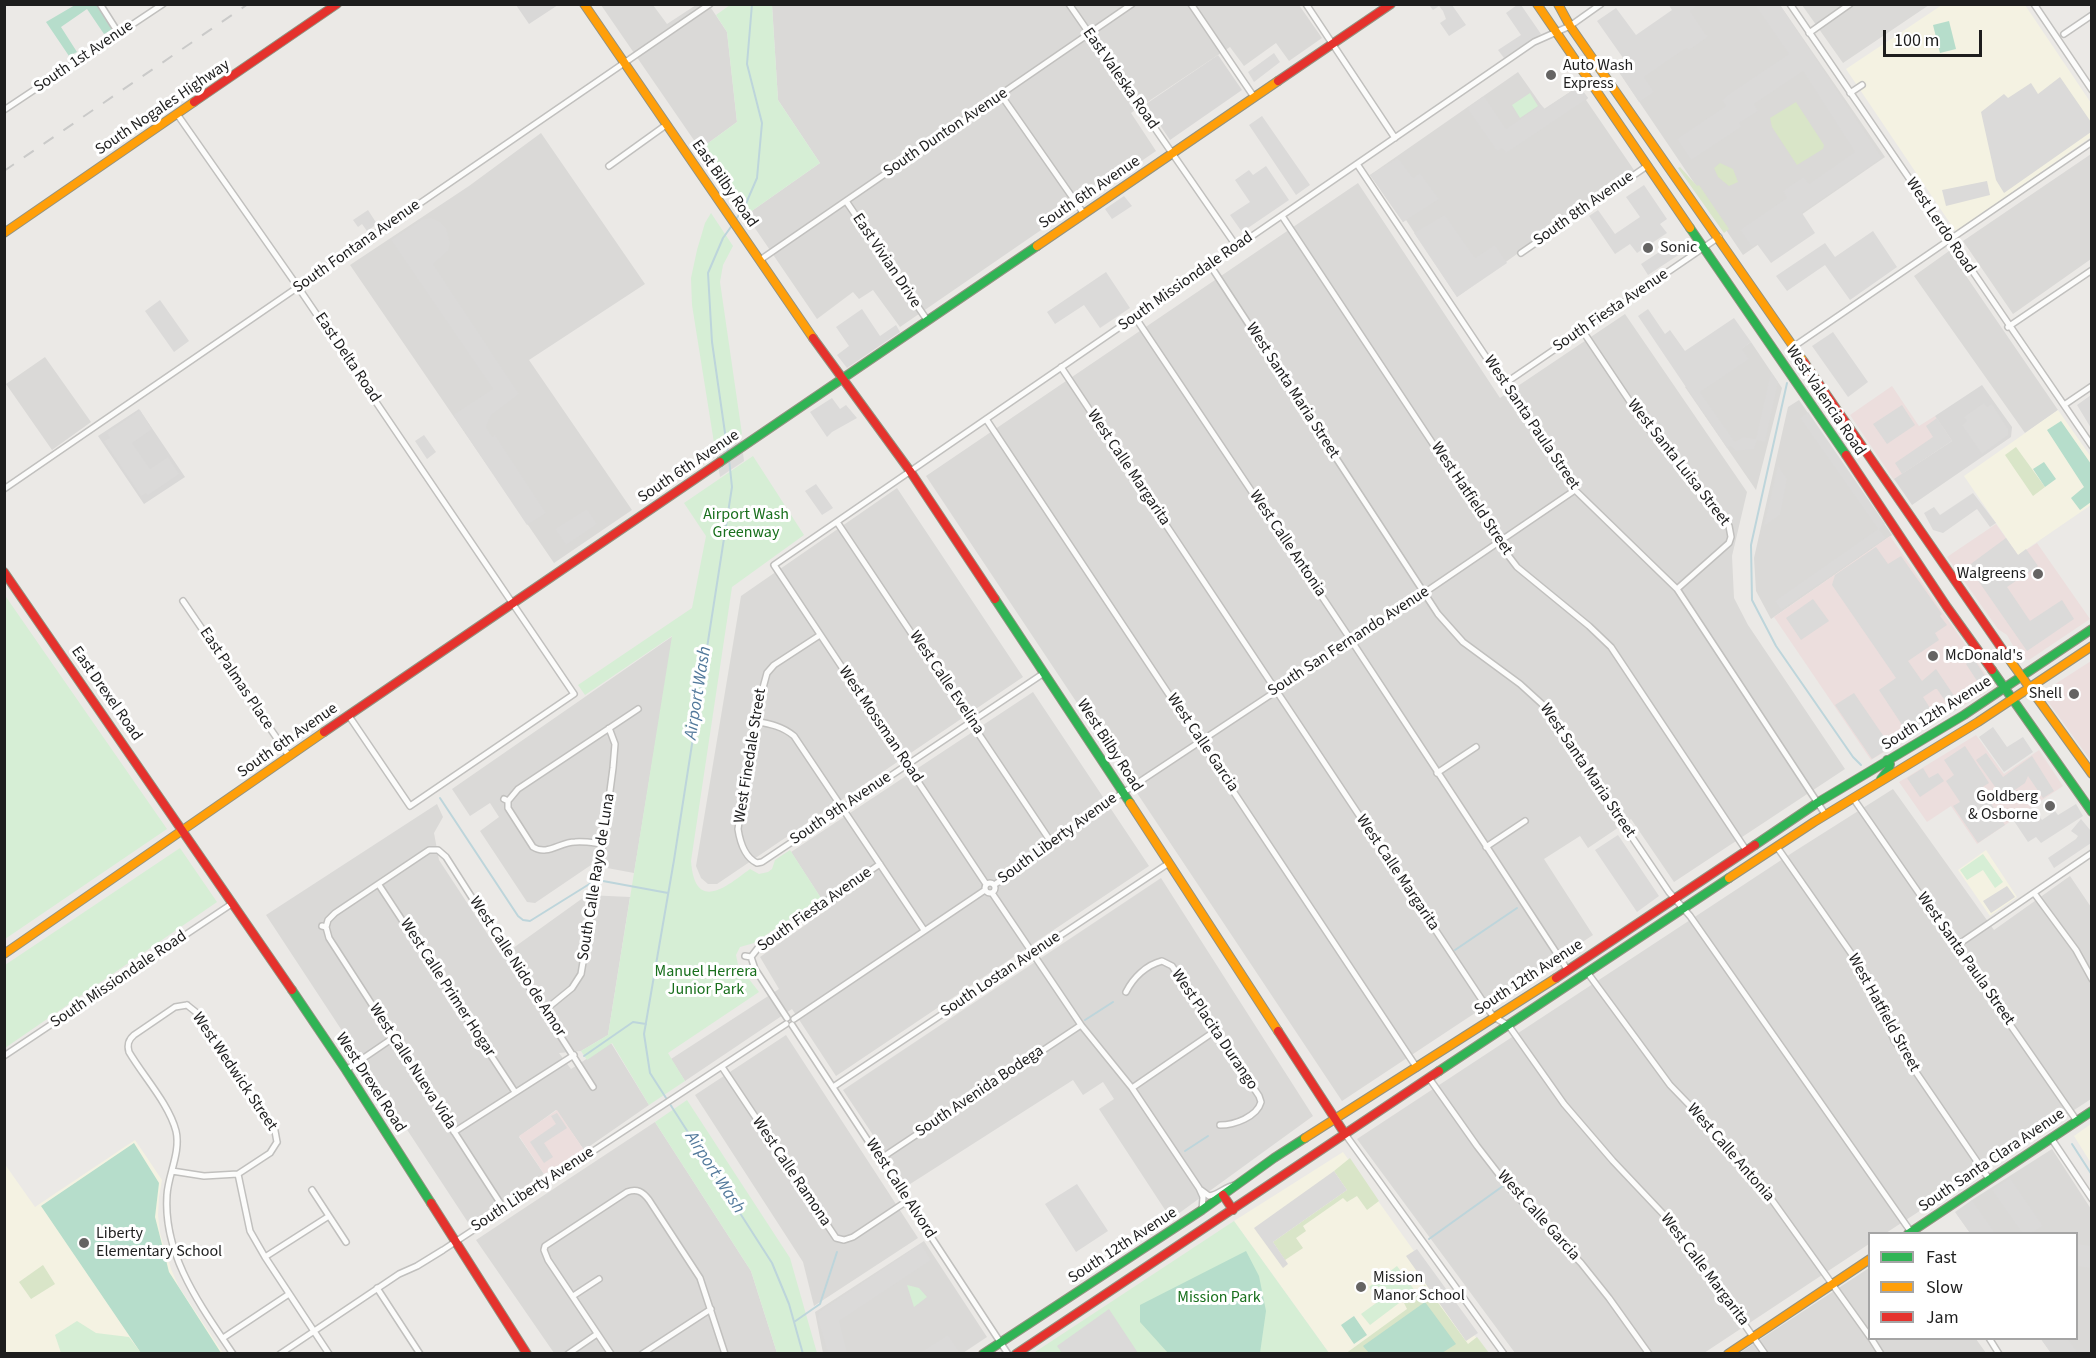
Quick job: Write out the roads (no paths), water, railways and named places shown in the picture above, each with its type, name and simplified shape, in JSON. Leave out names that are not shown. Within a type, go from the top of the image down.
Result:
[{"type":"main road","name":"South Nogales Highway","points":[[4,233],[338,4]]},
{"type":"main road","name":"East Bilby Road","points":[[584,4],[842,379]]},
{"type":"main road","name":"South 6th Avenue","points":[[4,954],[289,756],[1391,4]]},
{"type":"main road","name":"West Valencia Road","points":[[1537,4],[1554,32],[1894,525],[1947,607],[2091,813]]},
{"type":"main road","name":"West Valencia Road","points":[[1558,4],[1570,26],[1719,237],[1908,515],[2091,774]]},
{"type":"main road","points":[[1779,357],[1793,347]]},
{"type":"main road","name":"West Bilby Road","points":[[842,379],[910,471],[1123,792],[1345,1134]]},
{"type":"main road","points":[[1894,525],[1908,515]]},
{"type":"main road","name":"East Drexel Road","points":[[4,572],[184,831]]},
{"type":"main road","name":"South 12th Avenue","points":[[983,1353],[1202,1210],[1335,1118],[1417,1068],[1818,803],[1964,715],[2091,629]]},
{"type":"main road","name":"South 12th Avenue","points":[[1016,1353],[1825,814],[2013,700],[2091,646]]},
{"type":"main road","points":[[1878,783],[1889,769],[1890,764],[1887,760]]},
{"type":"main road","name":"West Drexel Road","points":[[184,831],[346,1070],[527,1353]]},
{"type":"main road","name":"South Santa Clara Avenue","points":[[1912,1232],[2091,1111]]},
{"type":"main road","points":[[1222,1195],[1233,1210]]},
{"type":"main road","points":[[1728,1353],[1868,1260]]},
{"type":"street","points":[[100,4],[119,34]]},
{"type":"street","name":"South 1st Avenue","points":[[4,110],[163,4]]},
{"type":"street","name":"South Fontana Avenue","points":[[4,489],[710,4]]},
{"type":"street","name":"East Valeska Road","points":[[1069,4],[1237,247]]},
{"type":"street","name":"South Dunton Avenue","points":[[760,261],[1132,4]]},
{"type":"street","points":[[1191,4],[1254,97]]},
{"type":"street","points":[[1306,4],[1395,138]]},
{"type":"street","name":"South Missiondale Road","points":[[774,565],[1534,42],[1570,26],[1601,4]]},
{"type":"street","name":"West Lerdo Road","points":[[1790,4],[2091,446]]},
{"type":"street","points":[[1809,33],[1850,4]]},
{"type":"street","points":[[2034,4],[2091,90]]},
{"type":"street","points":[[2064,34],[2091,15]]},
{"type":"street","points":[[1850,93],[1862,85]]},
{"type":"street","points":[[1001,95],[1084,214]]},
{"type":"street","name":"East Delta Road","points":[[177,114],[298,287],[574,694],[410,806],[349,716]]},
{"type":"street","points":[[609,166],[666,125]]},
{"type":"street","points":[[1793,347],[2091,142]]},
{"type":"street","name":"West Santa Paula Street","points":[[1357,164],[1575,490],[1677,589],[1825,814]]},
{"type":"street","name":"South 8th Avenue","points":[[1521,253],[1647,166]]},
{"type":"street","name":"East Vivian Drive","points":[[846,201],[927,320]]},
{"type":"street","name":"West Hatfield Street","points":[[1282,216],[1498,542],[1517,567],[1611,647],[1746,850]]},
{"type":"street","name":"South Fiesta Avenue","points":[[1504,384],[1719,237]]},
{"type":"street","name":"West Santa Maria Street","points":[[1210,265],[1438,614],[1463,642],[1520,684],[1542,704],[1673,898],[1684,908],[1912,1232]]},
{"type":"street","points":[[2008,327],[2091,270]]},
{"type":"street","name":"West Calle Antonia","points":[[1135,317],[1567,969]]},
{"type":"street","name":"West Santa Luisa Street","points":[[1582,330],[1647,427],[1727,522],[1731,537],[1725,548],[1677,589]]},
{"type":"street","name":"West Calle Margarita","points":[[1061,367],[1494,1017],[1509,1026],[1564,1104],[1613,1161],[1666,1217],[1699,1259],[1765,1353]]},
{"type":"street","points":[[2064,405],[2091,386]]},
{"type":"street","name":"West Calle Garcia","points":[[986,419],[1417,1068]]},
{"type":"street","name":"South San Fernando Avenue","points":[[1123,792],[1575,490]]},
{"type":"street","name":"West Calle Evelina","points":[[837,522],[1053,846]]},
{"type":"street","name":"West Mossman Road","points":[[774,565],[986,887]]},
{"type":"street","name":"East Palmas Place","points":[[183,601],[289,756]]},
{"type":"street","name":"West Finedale Street","points":[[760,864],[749,857],[742,846],[738,829],[754,721],[767,673],[774,665],[820,635]]},
{"type":"street","name":"South 9th Avenue","points":[[760,864],[1044,673]]},
{"type":"street","points":[[603,844],[573,842],[537,851],[508,808],[506,800],[518,789],[638,709]]},
{"type":"street","points":[[754,721],[776,725],[794,736],[924,930]]},
{"type":"street","name":"South Calle Rayo de Luna","points":[[545,1010],[572,988],[581,974],[603,844],[615,744],[609,728]]},
{"type":"street","points":[[1437,773],[1476,747]]},
{"type":"street","name":"South Liberty Avenue","points":[[994,885],[1053,846],[1089,815],[1123,792]]},
{"type":"street","name":"West Santa Paula Street","points":[[1853,798],[2077,1121]]},
{"type":"street","points":[[1486,847],[1525,822]]},
{"type":"street","name":"West Hatfield Street","points":[[1777,847],[1853,956],[1870,985],[1894,1040],[1989,1179]]},
{"type":"street","name":"West Calle Nido de Amor","points":[[379,885],[429,850],[438,850],[446,857],[593,1087]]},
{"type":"street","points":[[1956,946],[2091,853]]},
{"type":"street","name":"South Lostan Avenue","points":[[833,1087],[1169,863]]},
{"type":"street","name":"South Fiesta Avenue","points":[[748,956],[880,864]]},
{"type":"street","points":[[992,893],[994,885],[991,883],[986,887],[988,893],[992,893],[1081,1026],[1132,1088],[1199,1188],[1209,1196],[1213,1196],[1228,1186],[1236,1185]]},
{"type":"street","name":"West Calle Nueva Vida","points":[[379,885],[335,914],[324,926],[329,938],[504,1209]]},
{"type":"street","name":"West Calle Primer Hogar","points":[[379,885],[515,1092]]},
{"type":"street","name":"South Liberty Avenue","points":[[280,1353],[399,1274],[417,1266],[456,1242],[683,1093],[986,887]]},
{"type":"street","points":[[2034,893],[2076,951],[2091,979]]},
{"type":"street","name":"South Missiondale Road","points":[[4,1056],[232,903]]},
{"type":"street","name":"West Calle Alvord","points":[[748,956],[1008,1353]]},
{"type":"street","name":"West Placita Durango","points":[[1126,992],[1132,979],[1155,963],[1165,959],[1172,966],[1261,1102],[1256,1112],[1231,1125],[1220,1125]]},
{"type":"street","name":"West Calle Antonia","points":[[1587,972],[1670,1085],[1731,1148],[1762,1185],[1868,1335]]},
{"type":"street","points":[[188,998],[187,1005],[175,1007],[134,1035],[128,1044],[129,1052],[173,1122],[177,1141],[167,1194],[169,1237],[189,1286],[233,1353]]},
{"type":"street","name":"West Wedwick Street","points":[[187,1005],[197,1013],[280,1142],[270,1153],[238,1174]]},
{"type":"street","name":"South Avenida Bodega","points":[[880,1159],[1081,1026]]},
{"type":"street","points":[[1132,1088],[1215,1031]]},
{"type":"street","points":[[346,1070],[393,1038]]},
{"type":"street","points":[[119,1043],[128,1044]]},
{"type":"street","points":[[453,1132],[574,1055]]},
{"type":"street","name":"West Calle Ramona","points":[[722,1067],[839,1243],[853,1237],[907,1201]]},
{"type":"street","name":"West Calle Garcia","points":[[1429,1078],[1511,1190],[1581,1263],[1649,1353]]},
{"type":"street","points":[[1345,1134],[1504,1353]]},
{"type":"street","points":[[2051,1138],[2091,1199]]},
{"type":"street","points":[[172,1171],[204,1176],[238,1174],[250,1231],[264,1257],[329,1353]]},
{"type":"street","points":[[1199,1188],[1203,1202],[1202,1210]]},
{"type":"street","points":[[312,1190],[346,1242]]},
{"type":"street","points":[[611,1353],[548,1260],[544,1250],[545,1246],[627,1192],[638,1190],[649,1200],[700,1278],[725,1353]]},
{"type":"street","points":[[264,1257],[329,1216]]},
{"type":"street","points":[[573,1296],[600,1278]]},
{"type":"street","points":[[377,1288],[420,1353]]},
{"type":"street","points":[[223,1338],[289,1294]]},
{"type":"street","points":[[642,1353],[711,1309]]},
{"type":"street","points":[[568,1353],[597,1334]]},
{"type":"street","name":"West Calle Antonia","points":[[1871,1340],[1881,1353]]},
{"type":"street","points":[[1990,1340],[1999,1353]]},
{"type":"waterway","name":"Airport Wash","points":[[736,219],[744,208],[757,178],[762,123],[747,64],[752,4]]},
{"type":"waterway","name":"Airport Wash","points":[[728,454],[712,342],[708,273],[723,238],[733,224]]},
{"type":"waterway","points":[[1787,383],[1751,545],[1752,600],[1776,646],[1853,757],[1861,765]]},
{"type":"waterway","name":"Airport Wash","points":[[729,459],[732,487],[674,860],[644,1034],[650,1073],[772,1263],[789,1304],[803,1354]]},
{"type":"waterway","points":[[440,798],[518,916],[523,920],[530,921],[591,883]]},
{"type":"waterway","points":[[603,881],[668,893]]},
{"type":"waterway","points":[[1455,950],[1517,908]]},
{"type":"waterway","points":[[1085,1020],[1113,1002]]},
{"type":"waterway","points":[[584,1056],[633,1022],[646,1024]]},
{"type":"waterway","points":[[1185,1151],[1208,1136]]},
{"type":"waterway","points":[[2072,1144],[2092,1175]]},
{"type":"waterway","points":[[1429,1239],[1503,1186]]},
{"type":"waterway","points":[[794,1322],[820,1304],[837,1252]]},
{"type":"railway","points":[[4,171],[248,4]]},
{"type":"place","name":"Auto Wash Express","points":[[1551,75]]},
{"type":"place","name":"Sonic","points":[[1648,248]]},
{"type":"place","name":"Walgreens","points":[[2038,574]]},
{"type":"place","name":"McDonald's","points":[[1933,656]]},
{"type":"place","name":"Shell","points":[[2074,694]]},
{"type":"place","name":"Goldberg & Osborne","points":[[2050,806]]},
{"type":"place","name":"Liberty Elementary School","points":[[84,1243]]},
{"type":"place","name":"Mission Manor School","points":[[1361,1287]]},
{"type":"park label","name":"Airport Wash Greenway","points":[[746,524]]},
{"type":"park label","name":"Manuel Herrera Junior Park","points":[[706,981]]},
{"type":"park label","name":"Mission Park","points":[[1219,1298]]}]
